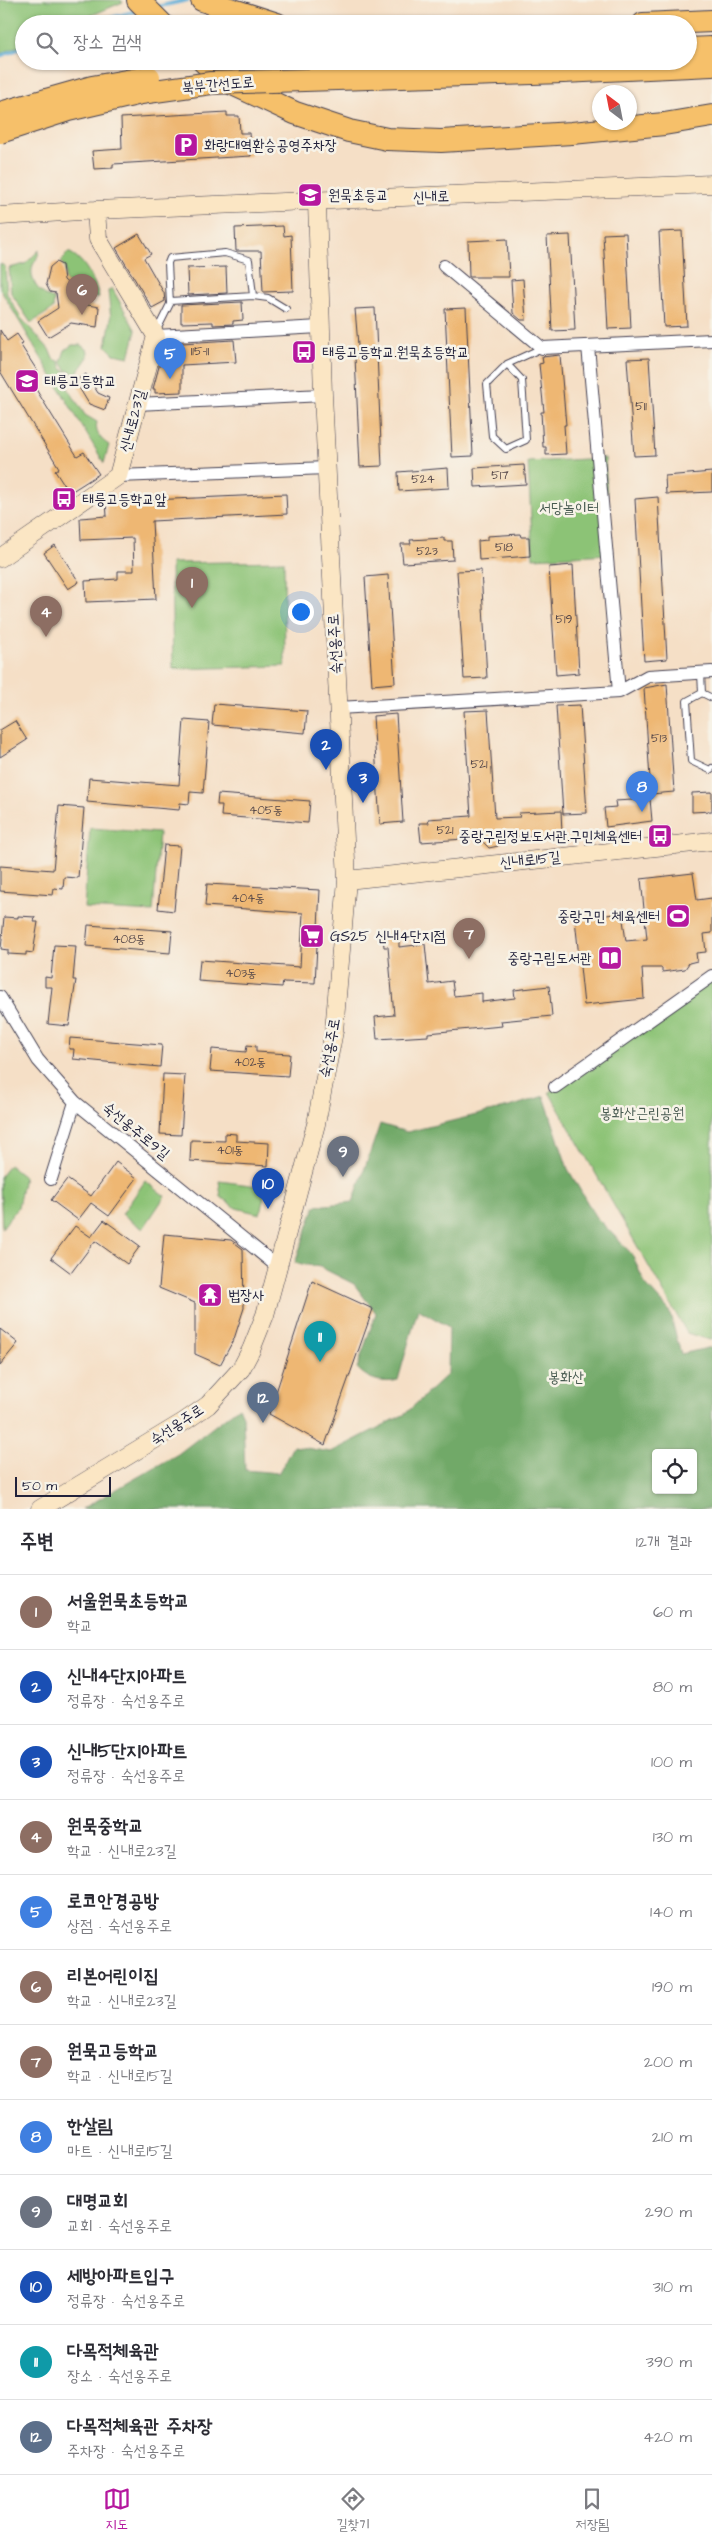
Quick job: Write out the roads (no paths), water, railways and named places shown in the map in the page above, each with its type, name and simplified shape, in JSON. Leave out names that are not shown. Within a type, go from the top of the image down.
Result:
[{"type":"highway","points":[[138,0],[153,15]]},
{"type":"highway","points":[[202,0],[249,15]]},
{"type":"highway","points":[[697,22],[712,22]]},
{"type":"highway","points":[[697,49],[712,48]]},
{"type":"highway","name":"북부간선도로","points":[[697,67],[712,66]]},
{"type":"highway","name":"북부간선도로","points":[[0,113],[92,87],[160,75],[204,70]]},
{"type":"highway","points":[[212,70],[222,79],[295,113],[349,131],[387,139],[441,140],[572,132],[664,124],[712,116]]},
{"type":"highway","name":"북부간선도로","points":[[0,132],[68,110],[141,93],[211,83],[613,70]]},
{"type":"street","name":"신내로","points":[[0,216],[96,210],[712,184]]},
{"type":"street","name":"숙선옹주로","points":[[40,1509],[185,1421],[208,1405],[227,1386],[251,1350],[265,1314],[316,1124],[334,1032],[347,880],[323,395],[317,202]]},
{"type":"street","points":[[96,210],[98,239],[155,335],[320,327]]},
{"type":"street","points":[[444,266],[542,348],[712,340]]},
{"type":"street","name":"신내로23길","points":[[118,476],[155,335]]},
{"type":"street","points":[[588,346],[619,692]]},
{"type":"street","points":[[137,404],[323,395]]},
{"type":"street","points":[[0,558],[118,476],[327,468]]},
{"type":"street","points":[[338,708],[619,692],[648,676],[706,673]]},
{"type":"street","name":"신내로15길","points":[[347,880],[712,841]]},
{"type":"street","points":[[555,1087],[712,976]]},
{"type":"street","name":"숙선옹주로9길","points":[[0,997],[38,1060],[75,1102],[278,1267]]},
{"type":"street","points":[[51,1179],[75,1102]]},
{"type":"lane","points":[[155,335],[170,301],[168,260],[172,256],[225,253],[232,257],[248,258],[253,296]]},
{"type":"lane","points":[[170,301],[253,296],[268,298],[286,309]]},
{"type":"lane","points":[[507,364],[522,380],[526,440],[506,450],[492,436],[487,384],[507,364],[542,348]]},
{"type":"lane","points":[[706,673],[702,693],[688,701],[691,761],[710,770],[712,768]]},
{"type":"lane","points":[[702,693],[712,698]]},
{"type":"waterway","points":[[156,7],[188,0]]},
{"type":"waterway","points":[[122,15],[137,11]]},
{"type":"waterway","points":[[0,56],[15,50]]},
{"type":"place","name":"화랑대역환승공영주차장","points":[[186,145]]},
{"type":"place","name":"원묵초등교","points":[[310,195]]},
{"type":"place","name":"리본어린이집","points":[[82,315]]},
{"type":"place","name":"태릉고등학교.원묵초등학교","points":[[304,352]]},
{"type":"place","name":"로코안경공방","points":[[170,379]]},
{"type":"place","name":"태릉고등학교","points":[[27,381]]},
{"type":"place","name":"태릉고등학교앞","points":[[64,499]]},
{"type":"place","name":"서울원묵초등학교","points":[[192,608]]},
{"type":"place","name":"원묵중학교","points":[[46,637]]},
{"type":"place","name":"신내4단지아파트","points":[[326,770]]},
{"type":"place","name":"신내5단지아파트","points":[[363,803]]},
{"type":"place","name":"한살림","points":[[642,812]]},
{"type":"place","name":"중랑구립정보도서관.구민체육센터","points":[[660,836]]},
{"type":"place","name":"중랑구민 체육센터","points":[[678,916]]},
{"type":"place","name":"GS25 신내4단지점","points":[[312,936]]},
{"type":"place","name":"중랑구립도서관","points":[[610,958]]},
{"type":"place","name":"원묵고등학교","points":[[469,959]]},
{"type":"place","name":"대명교회","points":[[343,1177]]},
{"type":"place","name":"세방아파트입구","points":[[268,1209]]},
{"type":"place","name":"법장사","points":[[210,1295]]},
{"type":"place","name":"다목적체육관","points":[[320,1362]]},
{"type":"place","name":"다목적체육관 주차장","points":[[263,1423]]},
{"type":"park label","name":"서당놀이터","points":[[569,508]]},
{"type":"park label","name":"봉화산근린공원","points":[[642,1113]]},
{"type":"park label","name":"봉화산","points":[[566,1377]]}]
